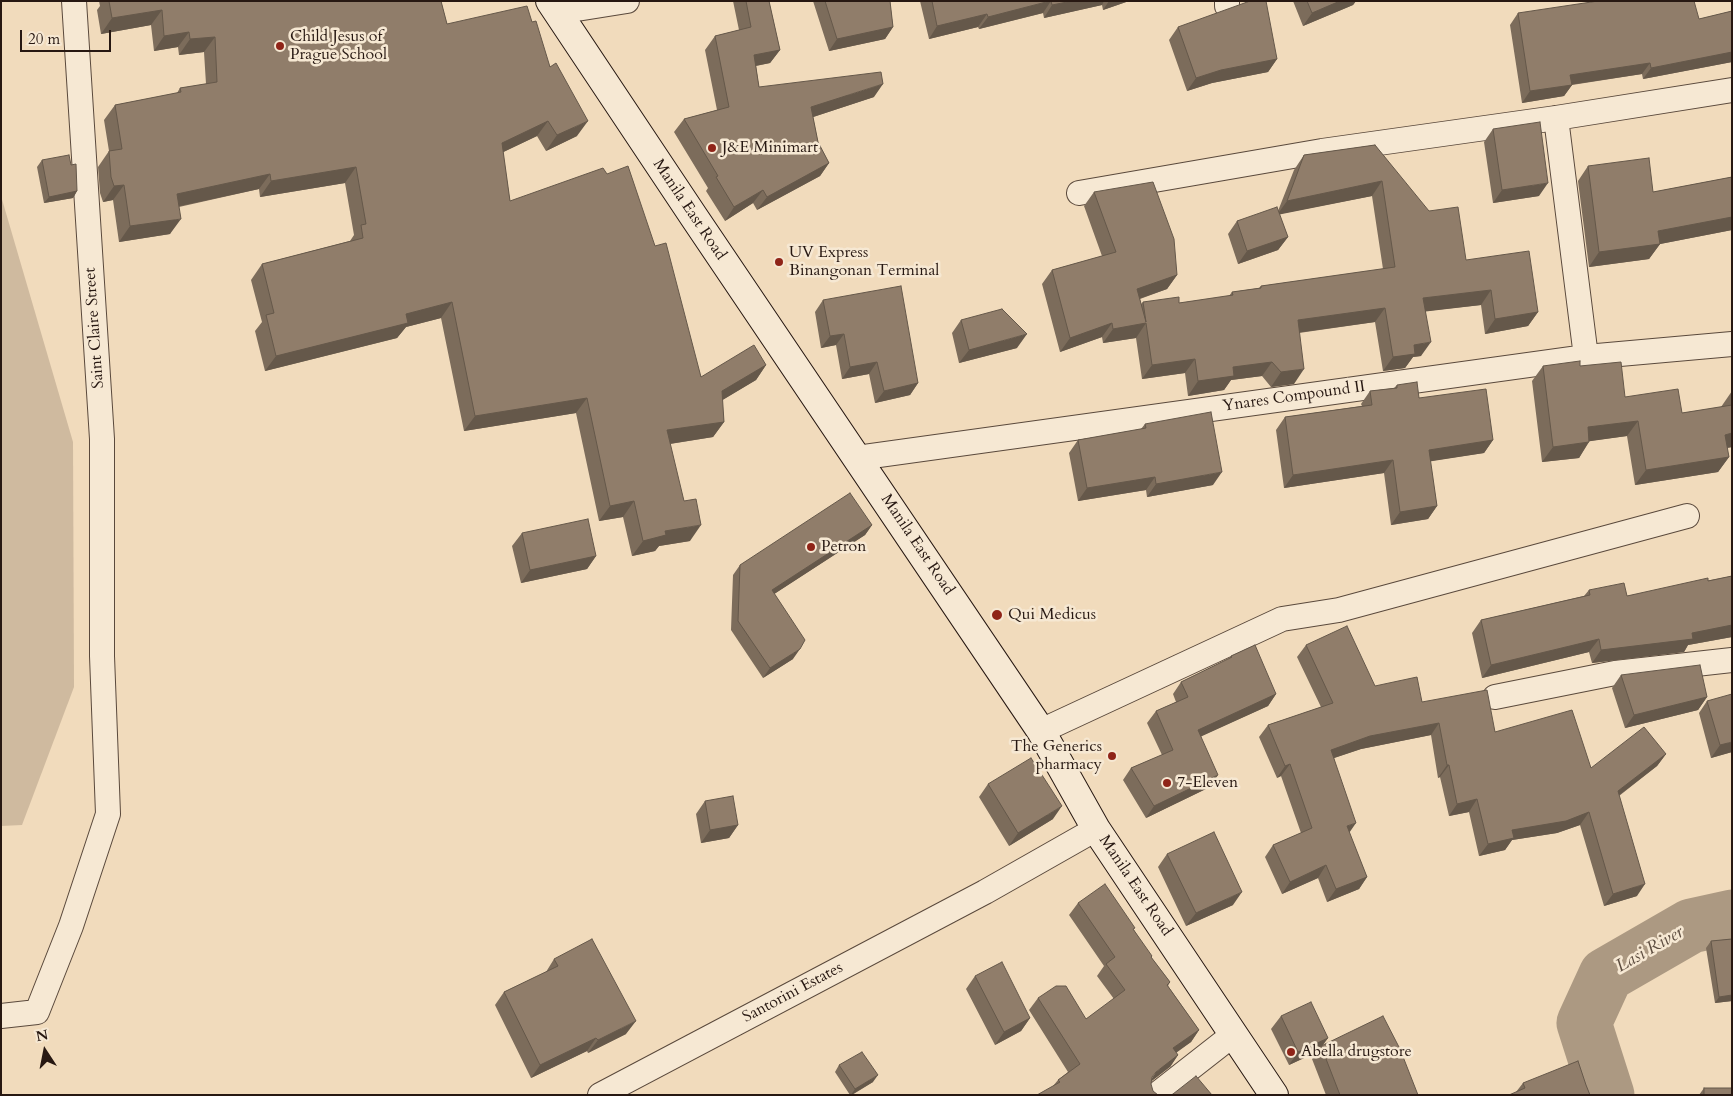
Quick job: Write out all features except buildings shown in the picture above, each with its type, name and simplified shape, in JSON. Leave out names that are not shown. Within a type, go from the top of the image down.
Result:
[{"type":"main road","name":"Manila East Road","points":[[554,7],[1041,731],[1096,829],[1274,1095]]},
{"type":"street","name":"Saint Claire Street","points":[[1,1016],[37,1012],[70,926],[108,814],[102,656],[102,440],[74,1]]},
{"type":"street","points":[[554,7],[627,1]]},
{"type":"street","points":[[1079,193],[1322,151],[1556,118],[1732,90]]},
{"type":"street","points":[[1556,118],[1586,357]]},
{"type":"street","name":"Ynares Compound II","points":[[857,458],[1586,357],[1732,344]]},
{"type":"street","points":[[1041,731],[1282,619],[1339,610],[1686,516]]},
{"type":"street","points":[[1495,697],[1615,673],[1732,660]]},
{"type":"street","name":"Santorini Estates","points":[[600,1095],[985,892],[1096,829]]},
{"type":"street","points":[[1156,1095],[1234,1034]]},
{"type":"shaded area","points":[[1,196],[73,442],[74,687],[22,825],[1,826]]},
{"type":"waterway","name":"Lasi River","points":[[1607,1095],[1584,1023],[1606,975],[1691,926],[1732,917]]},
{"type":"place","name":"Child Jesus of Prague School","points":[[280,46]]},
{"type":"place","name":"J&E Minimart","points":[[712,148]]},
{"type":"place","name":"UV Express Binangonan Terminal","points":[[779,262]]},
{"type":"place","name":"Petron","points":[[811,547]]},
{"type":"place","name":"Qui Medicus","points":[[997,615]]},
{"type":"place","name":"The Generics pharmacy","points":[[1112,756]]},
{"type":"place","name":"7-Eleven","points":[[1167,783]]},
{"type":"place","name":"Abella drugstore","points":[[1291,1052]]}]
